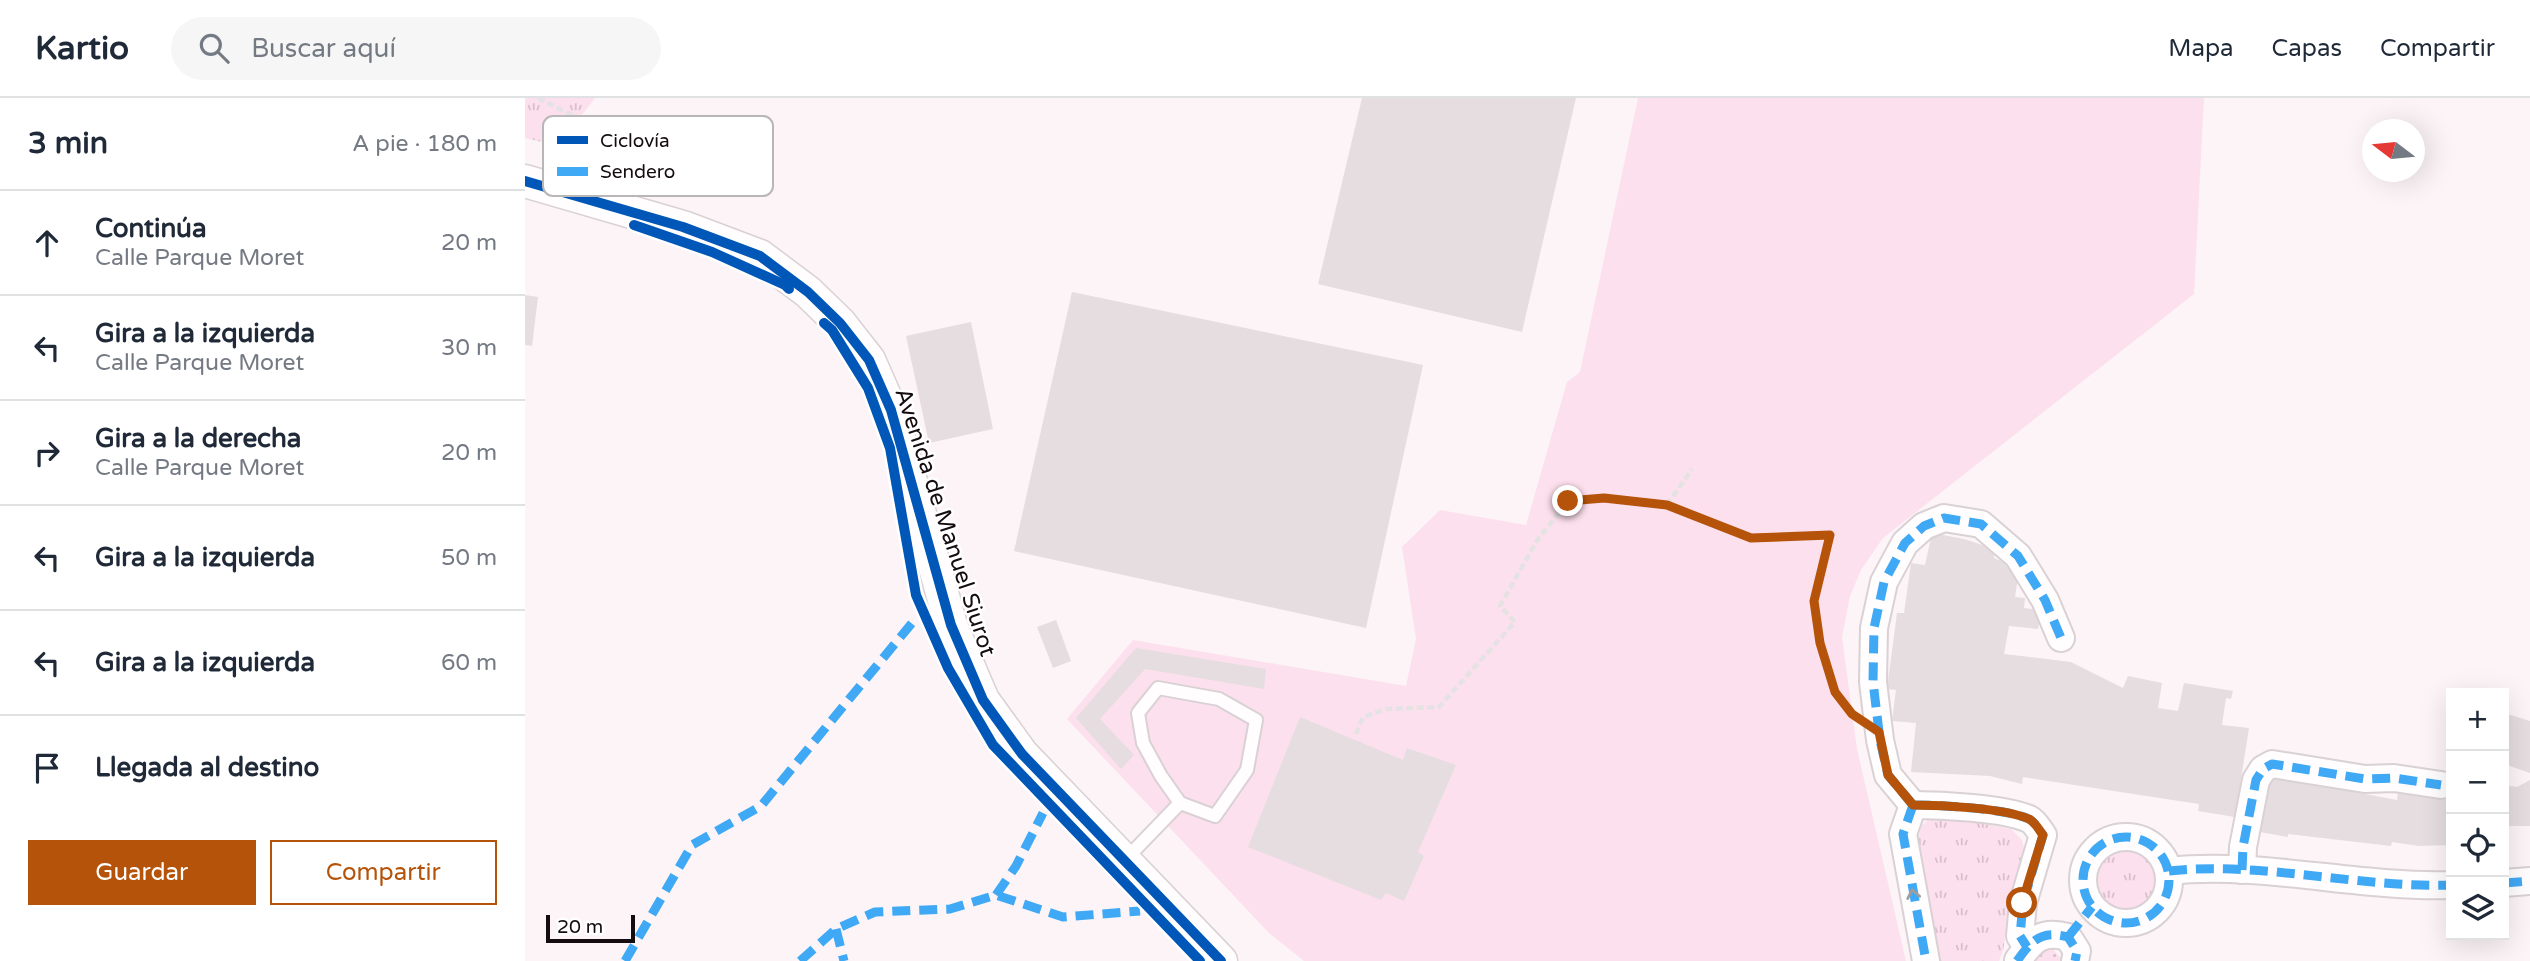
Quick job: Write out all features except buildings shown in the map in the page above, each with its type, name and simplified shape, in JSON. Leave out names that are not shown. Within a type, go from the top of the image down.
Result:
[{"type":"street","name":"Avenida de Manuel Siurot","points":[[525,181],[543,186]]},
{"type":"street","name":"Avenida de Manuel Siurot","points":[[575,196],[683,228],[760,256],[809,292],[840,323],[869,360],[891,410],[951,625],[983,700],[1022,754],[1221,961]]},
{"type":"street","points":[[1913,805],[1888,775],[1873,682],[1874,628],[1884,582],[1905,543],[1924,526],[1944,519],[1981,524],[2018,556],[2045,600],[2061,638]]},
{"type":"street","points":[[2242,870],[2243,847],[2256,780],[2263,769],[2272,764],[2365,779],[2394,778],[2441,785]]},
{"type":"street","points":[[1913,805],[1940,805],[1997,812],[2031,820],[2043,835],[2022,903],[2019,936],[2022,954]]},
{"type":"street","points":[[1913,805],[1903,834],[1926,961]]},
{"type":"street","points":[[2128,836],[2142,839],[2155,847],[2164,858],[2169,871],[2169,886],[2165,900],[2156,911],[2144,919],[2130,923],[2103,917],[2092,907],[2084,888],[2084,866],[2091,854],[2102,844],[2114,838],[2128,836]]},
{"type":"street","points":[[2169,871],[2242,870],[2349,881],[2446,885]]},
{"type":"street","points":[[2509,883],[2530,881]]},
{"type":"street","points":[[2022,954],[2039,937],[2053,933],[2071,949],[2092,907]]},
{"type":"lane","points":[[1158,688],[1219,699],[1256,720],[1247,770],[1215,816],[1180,803],[1143,743],[1138,713],[1158,688]]},
{"type":"lane","points":[[1124,861],[1180,803]]},
{"type":"path","points":[[538,98],[573,116]]},
{"type":"path","points":[[1667,505],[1692,469]]},
{"type":"path","points":[[1356,734],[1363,717],[1386,709],[1439,707],[1515,622],[1500,606],[1536,542],[1568,501],[1604,498],[1667,505],[1751,538],[1830,535],[1814,601],[1820,643],[1835,692],[1852,714],[1879,732]]},
{"type":"green space","points":[[525,98],[595,98],[581,116],[543,116],[543,142],[525,138]]},
{"type":"green space","points":[[1638,98],[2204,98],[2194,294],[1883,538],[1861,570],[1850,596],[1842,637],[1857,749],[1906,961],[1304,961],[1269,933],[1067,719],[1133,640],[1406,686],[1416,639],[1402,547],[1440,510],[1526,525],[1567,382],[1580,372]]},
{"type":"green space","points":[[1934,815],[2011,829],[2022,840],[2025,852],[2011,898],[1999,961],[1938,961],[1917,842],[1922,825]]},
{"type":"green space","points":[[2125,846],[2138,849],[2148,856],[2155,866],[2158,879],[2155,892],[2148,902],[2138,909],[2125,912],[2112,909],[2102,902],[2095,892],[2092,879],[2095,866],[2102,856],[2112,849]]},
{"type":"green space","points":[[2040,949],[2053,949],[2063,961],[2027,961]]},
{"type":"marked path","points":[[1913,805],[1888,775],[1880,740],[1873,682],[1874,628],[1884,582],[1905,543],[1924,526],[1944,518],[1981,524],[2018,556],[2045,600],[2061,638]]},
{"type":"marked path","points":[[625,961],[692,845],[761,806],[912,623]]},
{"type":"marked path","points":[[2242,870],[2243,847],[2256,780],[2263,769],[2272,764],[2365,779],[2394,778],[2441,785]]},
{"type":"marked path","points":[[1913,805],[1989,810],[2018,815],[2035,824],[2043,835],[2023,903],[2020,936],[2027,947]]},
{"type":"marked path","points":[[1913,805],[1903,834],[1926,961]]},
{"type":"marked path","points":[[996,895],[1016,866],[1043,813]]},
{"type":"marked path","points":[[2126,837],[2143,840],[2157,849],[2166,863],[2169,880],[2166,897],[2157,911],[2143,920],[2126,923],[2109,920],[2095,911],[2086,897],[2083,880],[2086,863],[2095,849],[2109,840],[2126,837]]},
{"type":"marked path","points":[[2169,871],[2239,869],[2381,883],[2446,885]]},
{"type":"marked path","points":[[2509,883],[2530,881]]},
{"type":"marked path","points":[[800,961],[836,929],[875,912],[950,909],[996,895],[1063,917],[1140,911]]},
{"type":"marked path","points":[[2068,937],[2092,907]]},
{"type":"marked path","points":[[836,929],[844,961]]},
{"type":"marked path","points":[[2017,961],[2033,942],[2051,935],[2068,937],[2077,951],[2075,961]]},
{"type":"cycle path","points":[[525,181],[543,186]]},
{"type":"cycle path","points":[[577,196],[683,227],[760,256],[808,292],[840,323],[869,360],[891,410],[951,625],[983,700],[1022,754],[1221,961]]},
{"type":"cycle path","points":[[634,225],[712,252],[789,289]]},
{"type":"cycle path","points":[[824,323],[832,330],[868,388],[890,448],[916,595],[948,668],[993,745],[1200,961]]},
{"type":"route","points":[[1568,501],[1604,498],[1667,505],[1751,538],[1830,535],[1814,601],[1820,643],[1835,692],[1852,714],[1879,732],[1888,775],[1913,805],[1940,805],[1997,812],[2031,820],[2043,835],[2022,903]]}]
